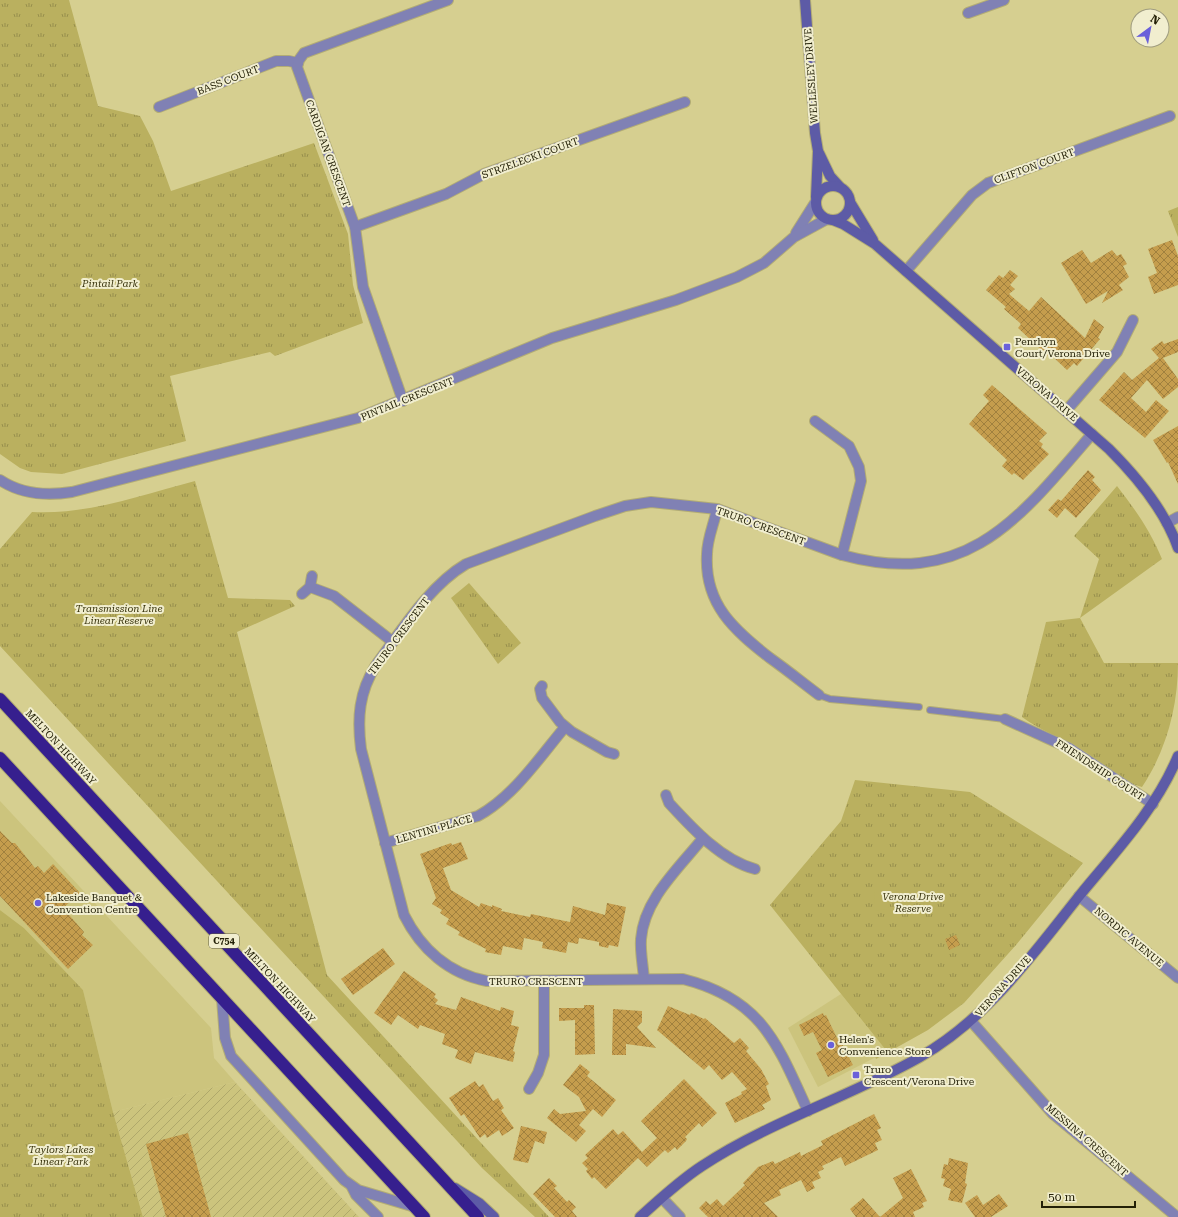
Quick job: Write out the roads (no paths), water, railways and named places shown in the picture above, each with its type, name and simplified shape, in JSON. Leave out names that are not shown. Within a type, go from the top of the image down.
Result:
[{"type":"highway","name":"MELTON HIGHWAY","points":[[0,699],[478,1217]]},
{"type":"highway","points":[[0,758],[424,1217]]},
{"type":"street","points":[[298,63],[304,53],[448,0]]},
{"type":"street","name":"WELLESLEY DRIVE","points":[[805,0],[815,133],[818,151],[816,200]]},
{"type":"street","points":[[968,13],[1004,0]]},
{"type":"street","name":"BASS COURT","points":[[159,106],[276,61],[298,63]]},
{"type":"street","name":"CARDIGAN CRESCENT","points":[[298,63],[298,73],[354,227],[363,287],[403,402]]},
{"type":"street","name":"STRZELECKI COURT","points":[[354,227],[446,194],[484,174],[685,102]]},
{"type":"street","name":"CLIFTON COURT","points":[[906,271],[972,195],[988,183],[1170,116]]},
{"type":"street","name":"WELLESLEY DRIVE","points":[[818,151],[830,176],[840,187]]},
{"type":"street","points":[[830,186],[840,187],[847,193],[850,202],[847,213],[843,217],[830,220],[819,213],[816,200],[826,187],[830,186]]},
{"type":"street","name":"PINTAIL CRESCENT","points":[[0,480],[14,487],[34,493],[50,494],[72,492],[337,425],[403,402],[552,338],[676,300],[737,277],[764,263],[794,236],[816,200]]},
{"type":"street","name":"VERONA DRIVE","points":[[850,202],[875,244]]},
{"type":"street","name":"VERONA DRIVE","points":[[830,220],[843,224],[875,244],[1066,410],[1122,462],[1136,478],[1167,523],[1178,548]]},
{"type":"street","name":"PINTAIL CRESCENT","points":[[794,236],[830,220]]},
{"type":"street","points":[[1066,410],[1117,352],[1133,320]]},
{"type":"street","points":[[815,421],[849,446],[860,468],[861,481],[842,555]]},
{"type":"street","name":"TRURO CRESCENT","points":[[808,1111],[779,1049],[766,1029],[743,1006],[720,991],[683,979],[544,982],[487,981],[477,979],[447,966],[419,941],[404,915],[361,749],[359,731],[360,702],[368,678],[393,642],[434,589],[448,576],[466,564],[595,516],[638,503],[664,503],[717,509],[842,555],[874,563],[915,565],[951,557],[973,547],[1016,519],[1092,434]]},
{"type":"street","points":[[717,509],[707,547],[706,560],[710,583],[721,611],[731,625],[742,636],[819,695]]},
{"type":"street","points":[[1167,523],[1178,517]]},
{"type":"street","points":[[302,594],[310,587],[312,576]]},
{"type":"street","points":[[310,587],[334,596],[393,642]]},
{"type":"street","points":[[542,686],[540,694],[542,698],[565,727],[607,752],[614,754]]},
{"type":"street","name":"FRIENDSHIP COURT","points":[[1004,719],[1069,748],[1153,804]]},
{"type":"street","name":"LENTINI PLACE","points":[[385,843],[478,816],[486,812],[509,793],[565,727]]},
{"type":"street","name":"VERONA DRIVE","points":[[640,1217],[688,1175],[718,1156],[920,1057],[971,1021],[1006,986],[1153,804],[1178,756]]},
{"type":"street","points":[[666,795],[669,803],[703,838],[744,865],[755,869]]},
{"type":"street","points":[[644,979],[641,939],[648,910],[658,893],[703,838]]},
{"type":"street","name":"NORDIC AVENUE","points":[[1079,896],[1178,978]]},
{"type":"street","points":[[529,1089],[538,1073],[544,1055],[544,982]]},
{"type":"street","points":[[222,998],[225,1038],[231,1056],[352,1187],[356,1195],[378,1217]]},
{"type":"street","name":"MESSINA CRESCENT","points":[[971,1021],[1053,1114],[1177,1217]]},
{"type":"street","points":[[448,1184],[479,1203],[494,1217]]},
{"type":"street","points":[[352,1187],[415,1207]]},
{"type":"street","points":[[662,1198],[680,1217]]},
{"type":"lane","points":[[819,695],[830,699],[919,707]]},
{"type":"lane","name":"FRIENDSHIP COURT","points":[[930,710],[1004,719]]},
{"type":"place","name":"Penrhyn Court/Verona Drive","points":[[1007,347]]},
{"type":"place","name":"Lakeside Banquet & Convention Centre","points":[[38,903]]},
{"type":"place","name":"Helen's Convenience Store","points":[[831,1045]]},
{"type":"place","name":"Truro Crescent/Verona Drive","points":[[856,1075]]},
{"type":"park label","name":"Pintail Park","points":[[110,283]]},
{"type":"park label","name":"Transmission Line Linear Reserve","points":[[119,614]]},
{"type":"park label","name":"Verona Drive Reserve","points":[[913,902]]},
{"type":"park label","name":"Taylors Lakes Linear Park","points":[[61,1154]]}]
